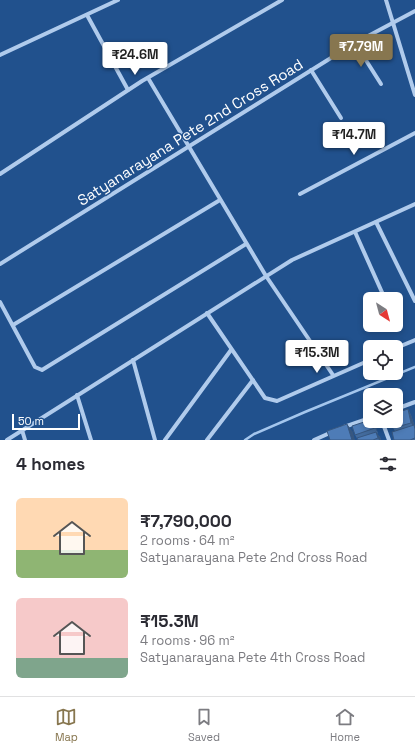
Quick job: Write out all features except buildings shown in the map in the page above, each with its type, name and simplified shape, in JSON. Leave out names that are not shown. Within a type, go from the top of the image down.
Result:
[{"type":"street","points":[[0,56],[118,0]]},
{"type":"street","points":[[0,174],[128,90],[282,0]]},
{"type":"street","points":[[386,0],[415,95]]},
{"type":"street","name":"Satyanarayana Pete 2nd Cross Road","points":[[0,264],[355,43],[415,11]]},
{"type":"street","points":[[87,15],[128,90]]},
{"type":"street","points":[[355,43],[381,84]]},
{"type":"street","points":[[311,70],[341,118]]},
{"type":"street","points":[[148,78],[187,147],[246,244],[333,376]]},
{"type":"street","points":[[300,194],[415,133]]},
{"type":"street","points":[[13,325],[220,200]]},
{"type":"street","points":[[7,440],[292,260],[415,204]]},
{"type":"street","points":[[376,222],[415,302]]},
{"type":"street","points":[[355,232],[382,292]]},
{"type":"street","points":[[0,302],[35,367],[42,370],[246,244]]},
{"type":"street","points":[[208,313],[231,350],[265,398],[276,401],[363,363]]},
{"type":"street","points":[[403,345],[415,340]]},
{"type":"street","points":[[165,440],[231,350]]},
{"type":"street","points":[[133,360],[155,440]]},
{"type":"street","points":[[207,440],[253,380]]},
{"type":"street","points":[[77,395],[91,440]]},
{"type":"street","points":[[403,406],[415,402]]},
{"type":"street","points":[[342,428],[363,420]]},
{"type":"street","points":[[385,428],[389,440]]},
{"type":"street","points":[[22,430],[25,440]]},
{"type":"street","points":[[314,440],[322,438],[335,430]]},
{"type":"waterway","points":[[245,440],[254,434],[305,412],[415,367]]}]
